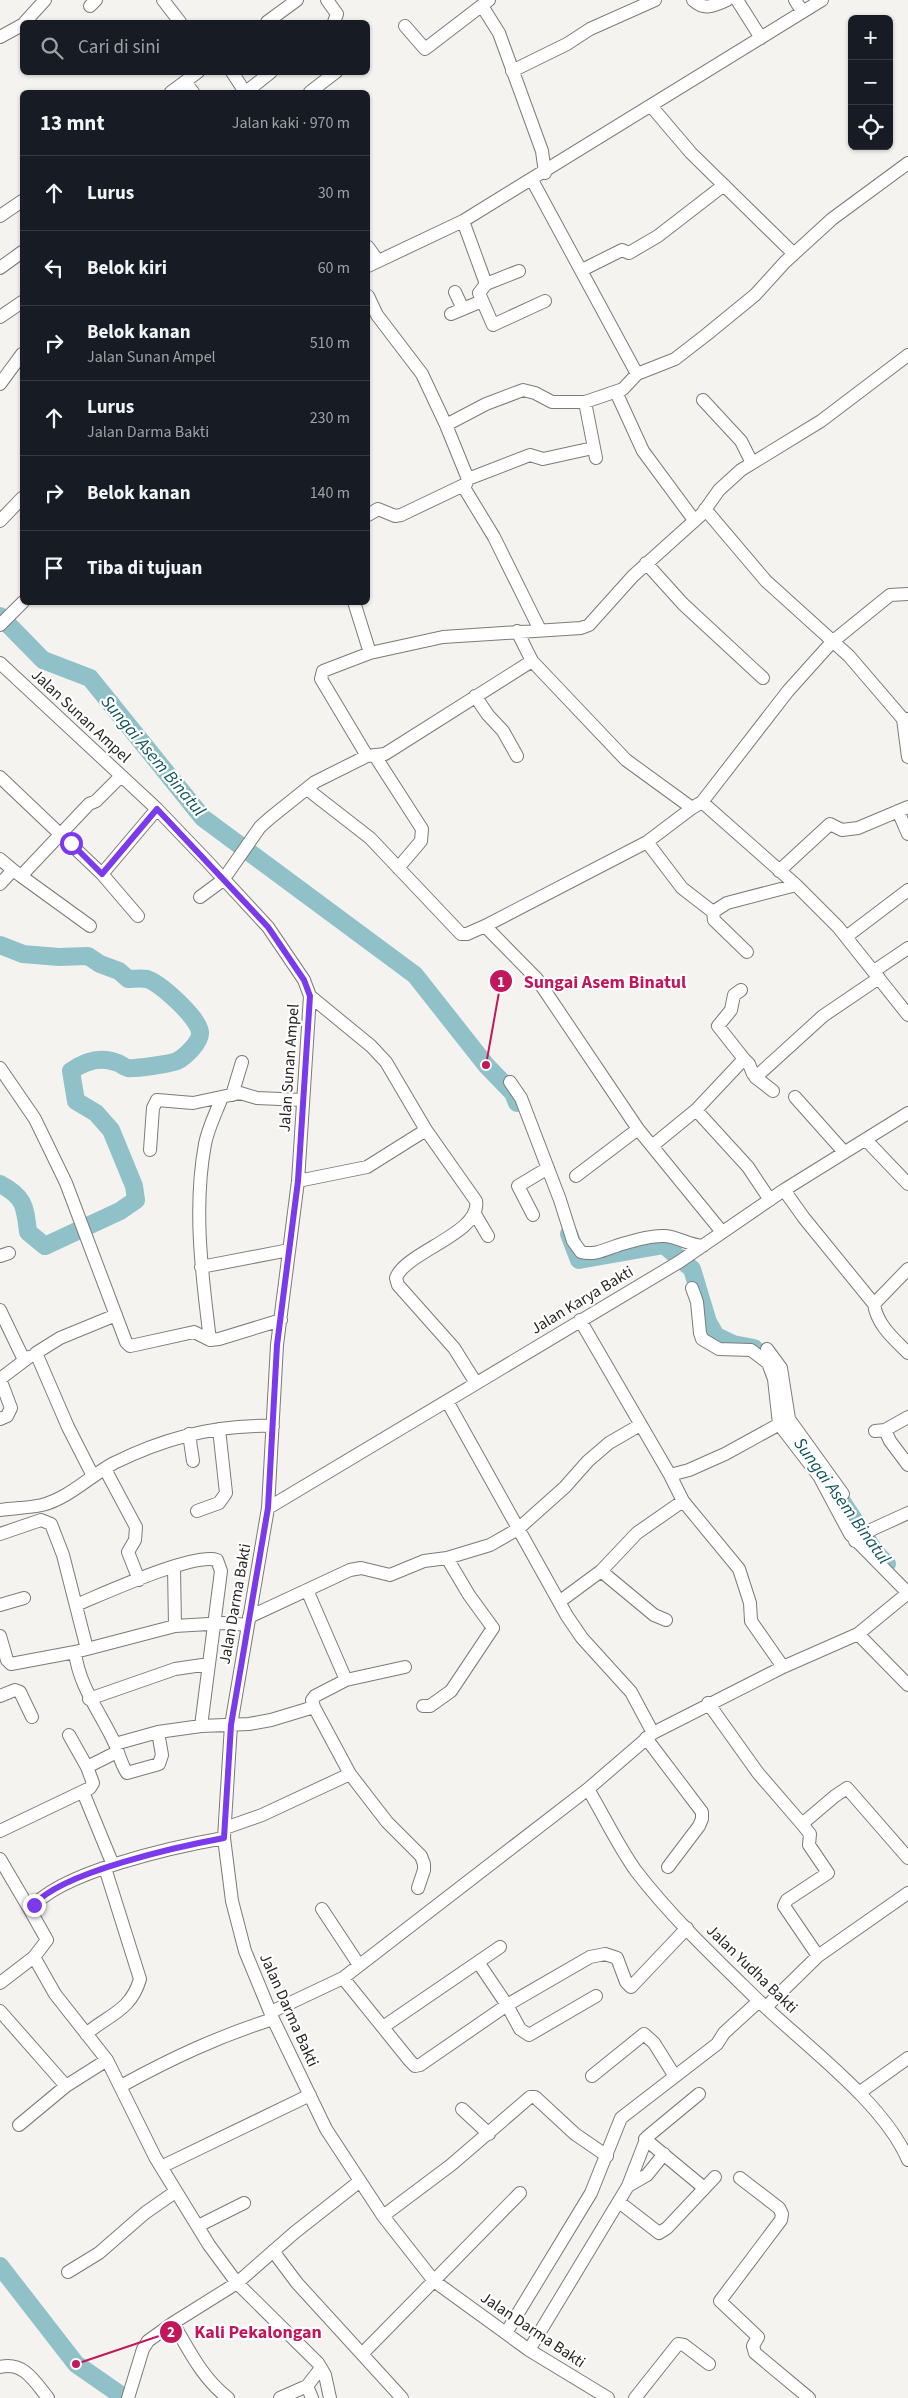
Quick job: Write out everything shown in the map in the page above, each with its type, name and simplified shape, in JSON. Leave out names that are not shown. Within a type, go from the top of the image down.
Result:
[{"type":"street","points":[[28,20],[45,0]]},
{"type":"street","points":[[270,20],[297,0]]},
{"type":"street","points":[[327,0],[337,14],[336,20]]},
{"type":"street","points":[[512,71],[567,44],[597,25],[655,0]]},
{"type":"street","points":[[693,0],[700,6],[707,8],[727,0]]},
{"type":"street","points":[[737,0],[760,38]]},
{"type":"street","points":[[795,0],[802,11]]},
{"type":"street","points":[[373,263],[463,221],[545,173],[822,0]]},
{"type":"street","points":[[166,1],[179,20]]},
{"type":"street","points":[[405,26],[425,49],[485,3],[499,32],[542,151],[545,173]]},
{"type":"street","points":[[3,32],[20,26]]},
{"type":"street","points":[[174,90],[194,75]]},
{"type":"street","points":[[234,75],[245,90]]},
{"type":"street","points":[[248,90],[267,75]]},
{"type":"street","points":[[313,90],[332,75]]},
{"type":"street","points":[[184,82],[191,90]]},
{"type":"street","points":[[652,106],[691,152],[794,254]]},
{"type":"street","points":[[446,424],[486,404],[523,390],[535,393],[552,402],[586,402],[616,392],[637,374],[674,359],[706,336],[755,295],[794,254],[832,219],[908,163]]},
{"type":"street","points":[[532,180],[637,374]]},
{"type":"street","points":[[582,270],[622,250],[629,253],[658,236],[724,185]]},
{"type":"street","points":[[0,216],[20,201]]},
{"type":"street","points":[[463,221],[486,284]]},
{"type":"street","points":[[0,268],[20,253]]},
{"type":"street","points":[[519,271],[486,284],[479,293],[493,325],[545,301]]},
{"type":"street","points":[[455,292],[463,309]]},
{"type":"street","points":[[370,300],[377,315],[422,374],[446,424],[466,482],[540,630]]},
{"type":"street","points":[[451,314],[482,301]]},
{"type":"street","points":[[0,317],[20,303]]},
{"type":"street","points":[[0,368],[20,355]]},
{"type":"street","points":[[398,868],[421,841],[422,829],[371,756],[321,679],[320,674],[323,671],[370,653],[443,637],[517,630],[581,628],[589,625],[646,563],[705,510],[718,490],[752,463],[821,421],[908,355]]},
{"type":"street","points":[[0,384],[20,357]]},
{"type":"street","points":[[616,392],[643,451],[694,520]]},
{"type":"street","points":[[702,400],[740,441],[752,463]]},
{"type":"street","points":[[370,514],[378,508],[395,516],[401,516],[466,482],[530,454],[543,459],[595,453],[586,402]]},
{"type":"street","points":[[0,521],[20,500]]},
{"type":"street","points":[[705,510],[766,581],[849,656],[906,719],[908,757]]},
{"type":"street","points":[[646,563],[688,608],[763,678]]},
{"type":"street","points":[[307,789],[356,826],[461,934],[467,934],[648,842],[697,805],[788,691],[832,642],[890,595],[908,594]]},
{"type":"street","points":[[0,625],[20,605]]},
{"type":"street","points":[[355,605],[370,653]]},
{"type":"street","points":[[517,630],[532,661],[626,760],[697,805],[796,885],[846,937],[908,1015]]},
{"type":"street","points":[[200,897],[223,880],[260,827],[320,779],[371,756],[385,754],[532,661]]},
{"type":"street","name":"Jalan Sunan Ampel","points":[[0,663],[157,809],[268,927],[304,980],[310,996],[298,1181],[277,1345],[268,1508]]},
{"type":"street","points":[[475,696],[488,715],[504,730],[517,756]]},
{"type":"street","points":[[0,884],[17,873],[59,835],[89,804],[96,801],[122,776]]},
{"type":"street","points":[[0,778],[102,874],[138,916]]},
{"type":"street","points":[[102,874],[157,809]]},
{"type":"street","points":[[780,871],[830,824],[842,830],[858,828],[903,809],[908,834]]},
{"type":"street","points":[[648,842],[682,888],[713,912],[714,920],[747,952]]},
{"type":"street","points":[[0,860],[90,926]]},
{"type":"street","points":[[713,912],[727,904],[796,885]]},
{"type":"street","points":[[846,937],[908,890]]},
{"type":"street","points":[[485,926],[537,980],[638,1129],[722,1232]]},
{"type":"street","points":[[755,1077],[824,1016],[908,948]]},
{"type":"street","points":[[742,990],[734,995],[731,1010],[718,1026],[749,1064],[750,1070],[755,1077],[773,1091]]},
{"type":"street","points":[[310,996],[371,1046],[386,1062],[426,1130],[474,1196],[478,1208],[475,1214],[454,1233],[403,1268],[396,1278],[398,1284],[462,1359],[476,1383]]},
{"type":"street","points":[[652,1146],[696,1110],[744,1059]]},
{"type":"street","points":[[210,1340],[201,1267],[200,1185],[205,1143],[242,1062]]},
{"type":"street","points":[[0,1068],[35,1119],[66,1183],[126,1342],[130,1346],[187,1332],[194,1332],[210,1340],[233,1336],[281,1320]]},
{"type":"street","points":[[510,1082],[520,1098],[573,1241],[581,1252],[593,1253],[623,1243],[657,1236],[672,1238],[697,1250]]},
{"type":"street","points":[[150,1150],[153,1108],[157,1100],[193,1103],[240,1093],[257,1098],[303,1100]]},
{"type":"street","points":[[795,1097],[844,1152]]},
{"type":"street","points":[[696,1110],[748,1167],[770,1200]]},
{"type":"street","name":"Jalan Karya Bakti","points":[[268,1508],[679,1262],[784,1190],[908,1113]]},
{"type":"street","points":[[576,1176],[638,1129]]},
{"type":"street","points":[[298,1181],[367,1167],[426,1130]]},
{"type":"street","points":[[866,1140],[908,1184]]},
{"type":"street","points":[[533,1215],[518,1186],[532,1176],[547,1169]]},
{"type":"street","points":[[784,1190],[804,1218],[874,1304],[875,1314],[880,1322],[908,1353]]},
{"type":"street","points":[[475,1214],[488,1236]]},
{"type":"street","points":[[201,1267],[289,1250]]},
{"type":"street","points":[[874,1304],[908,1269]]},
{"type":"street","points":[[692,1288],[697,1302],[700,1332],[707,1343],[719,1349],[751,1350],[777,1370]]},
{"type":"street","points":[[0,1310],[24,1360]]},
{"type":"street","points":[[0,1419],[7,1416],[11,1408],[0,1379],[24,1360],[60,1338],[116,1315]]},
{"type":"street","points":[[580,1320],[670,1475],[683,1501],[738,1569],[750,1603],[751,1621],[783,1667]]},
{"type":"street","points":[[121,2086],[174,2057],[272,2015],[343,1978],[588,1789],[649,1736],[783,1667],[858,1634],[908,1593],[842,1522],[819,1476],[784,1421],[777,1370],[767,1350]]},
{"type":"street","points":[[36,1353],[68,1427],[93,1476]]},
{"type":"street","points":[[447,1401],[559,1602],[582,1638],[614,1670],[630,1692],[649,1736],[702,1812],[699,1826],[668,1867]]},
{"type":"street","points":[[908,1418],[880,1431],[908,1465]]},
{"type":"street","points":[[670,1475],[689,1470],[725,1454],[784,1421]]},
{"type":"street","points":[[784,1421],[843,1494]]},
{"type":"street","points":[[0,1510],[43,1505],[76,1489],[105,1469],[148,1447],[189,1434],[246,1425],[273,1426]]},
{"type":"street","points":[[0,1636],[7,1660],[11,1664],[81,1650],[175,1626],[249,1621],[307,1590],[356,1569],[361,1568],[390,1575],[424,1561],[476,1551],[518,1530],[565,1487],[588,1461],[609,1443],[640,1425]]},
{"type":"street","points":[[197,1511],[218,1503],[226,1493],[218,1429]]},
{"type":"street","points":[[189,1434],[193,1461]]},
{"type":"street","points":[[105,1469],[136,1528],[135,1540],[128,1552],[139,1580]]},
{"type":"street","points":[[559,1602],[601,1571],[637,1533],[683,1501]]},
{"type":"street","name":"Jalan Darma Bakti","points":[[268,1508],[249,1621],[217,1725],[232,1901],[245,1951],[272,2015],[326,2129],[384,2216],[434,2281],[529,2350],[608,2398]]},
{"type":"street","points":[[857,1540],[873,1529],[908,1513]]},
{"type":"street","points":[[0,1534],[41,1520],[51,1524],[59,1542],[76,1605],[81,1650],[80,1674],[89,1699],[116,1748],[127,1773],[159,1764],[162,1755],[158,1732]]},
{"type":"street","points":[[76,1605],[174,1567],[205,1558],[217,1560],[220,1564],[224,1623],[209,1664],[217,1725]]},
{"type":"street","points":[[423,1706],[430,1706],[449,1694],[493,1628],[469,1595],[447,1558]]},
{"type":"street","points":[[174,1567],[175,1626]]},
{"type":"street","points":[[601,1571],[654,1615],[666,1620]]},
{"type":"street","points":[[307,1590],[346,1680]]},
{"type":"street","points":[[0,1605],[24,1598]]},
{"type":"street","points":[[858,1634],[908,1685]]},
{"type":"street","points":[[89,1699],[175,1669],[209,1664]]},
{"type":"street","points":[[405,1667],[346,1680],[315,1696],[312,1702],[350,1774],[387,1822],[421,1856],[424,1870],[418,1888]]},
{"type":"street","points":[[0,1696],[15,1690],[20,1692],[32,1717]]},
{"type":"street","points":[[708,1704],[758,1773],[810,1834],[808,1844],[828,1873],[787,1900],[784,1906],[818,1956]]},
{"type":"street","points":[[87,1767],[116,1748],[158,1732],[271,1720],[314,1707]]},
{"type":"street","points":[[0,1831],[93,1786],[87,1767],[69,1735]]},
{"type":"street","points":[[30,1910],[46,1893],[109,1867],[225,1833],[350,1774]]},
{"type":"street","points":[[802,1824],[847,1788],[908,1858]]},
{"type":"street","name":"Jalan Yudha Bakti","points":[[588,1789],[635,1869],[687,1928],[763,2004],[859,2094],[906,2152]]},
{"type":"street","points":[[83,1792],[109,1867],[140,1979],[138,1986],[124,2007],[116,2015],[98,2024],[86,2034]]},
{"type":"street","points":[[0,1860],[47,1940],[34,1957],[0,1983]]},
{"type":"street","points":[[506,2333],[582,2208],[607,2156],[621,2118],[674,2074],[717,2044],[724,2033],[763,2004],[818,1956],[908,1893]]},
{"type":"street","points":[[322,1909],[360,1965]]},
{"type":"street","points":[[343,1978],[415,2066],[420,2065],[507,2005],[598,1954],[617,1958],[626,1982],[631,1987],[687,1928]]},
{"type":"street","points":[[383,2027],[500,1947]]},
{"type":"street","points":[[34,1957],[55,1994],[107,2060],[161,2167],[236,2283],[315,2360],[325,2375],[330,2398]]},
{"type":"street","points":[[478,1962],[507,2005],[520,2029],[529,2035],[596,1996]]},
{"type":"street","points":[[0,2011],[66,2086]]},
{"type":"street","points":[[592,2076],[644,2034],[654,2043],[674,2074]]},
{"type":"street","points":[[859,2094],[908,2058]]},
{"type":"street","points":[[19,2125],[66,2086],[107,2060]]},
{"type":"street","points":[[529,2350],[628,2186],[645,2140],[652,2131],[699,2094]]},
{"type":"street","points":[[161,2167],[310,2095]]},
{"type":"street","points":[[384,2216],[489,2134],[533,2096],[575,2134],[607,2156]]},
{"type":"street","points":[[462,2109],[489,2134]]},
{"type":"street","points":[[645,2140],[703,2187]]},
{"type":"street","points":[[628,2186],[646,2174],[664,2154]]},
{"type":"street","points":[[619,2202],[659,2233],[667,2228],[703,2187],[715,2177]]},
{"type":"street","points":[[740,2178],[779,2208],[782,2214],[781,2220],[720,2301],[758,2337],[753,2346],[755,2353],[809,2398]]},
{"type":"street","points":[[128,2398],[142,2349],[155,2335],[236,2283],[360,2181]]},
{"type":"street","points":[[68,2272],[99,2253],[145,2213],[176,2192]]},
{"type":"street","points":[[362,2354],[520,2193]]},
{"type":"street","points":[[198,2226],[244,2203]]},
{"type":"street","points":[[274,2251],[297,2283],[402,2398]]},
{"type":"street","points":[[173,2323],[199,2369],[228,2398]]},
{"type":"street","points":[[635,2398],[678,2344],[684,2344],[709,2364]]},
{"type":"street","points":[[0,2367],[16,2366],[22,2369],[48,2398]]},
{"type":"street","points":[[280,2398],[309,2392],[321,2368]]},
{"type":"waterway","name":"Sungai Asem Binatul","points":[[0,616],[43,660],[90,678],[203,818],[415,975],[486,1065],[513,1093],[517,1103]]},
{"type":"waterway","points":[[0,945],[23,954],[59,957],[88,956],[100,964],[119,971],[128,979],[147,979],[161,987],[178,1002],[193,1018],[200,1032],[200,1036],[192,1049],[177,1061],[160,1065],[128,1068],[112,1061],[99,1060],[88,1062],[71,1071],[76,1101],[96,1113],[111,1130],[134,1186],[136,1200],[120,1211],[45,1246],[28,1232],[26,1216],[19,1198],[0,1184]]},
{"type":"waterway","name":"Sungai Asem Binatul","points":[[569,1234],[579,1260],[664,1245],[692,1269],[708,1322],[716,1336],[733,1344],[754,1348]]},
{"type":"waterway","name":"Sungai Asem Binatul","points":[[827,1479],[876,1553],[887,1564]]},
{"type":"waterway","points":[[0,2266],[76,2364],[125,2398]]},
{"type":"place","name":"Sungai Asem Binatul","points":[[486,1065]]},
{"type":"place","name":"Kali Pekalongan","points":[[76,2364]]},
{"type":"route","points":[[34,1905],[46,1893],[113,1865],[224,1838],[231,1725],[268,1508],[277,1345],[298,1181],[310,996],[304,980],[268,927],[157,809],[102,874],[71,843]]}]
